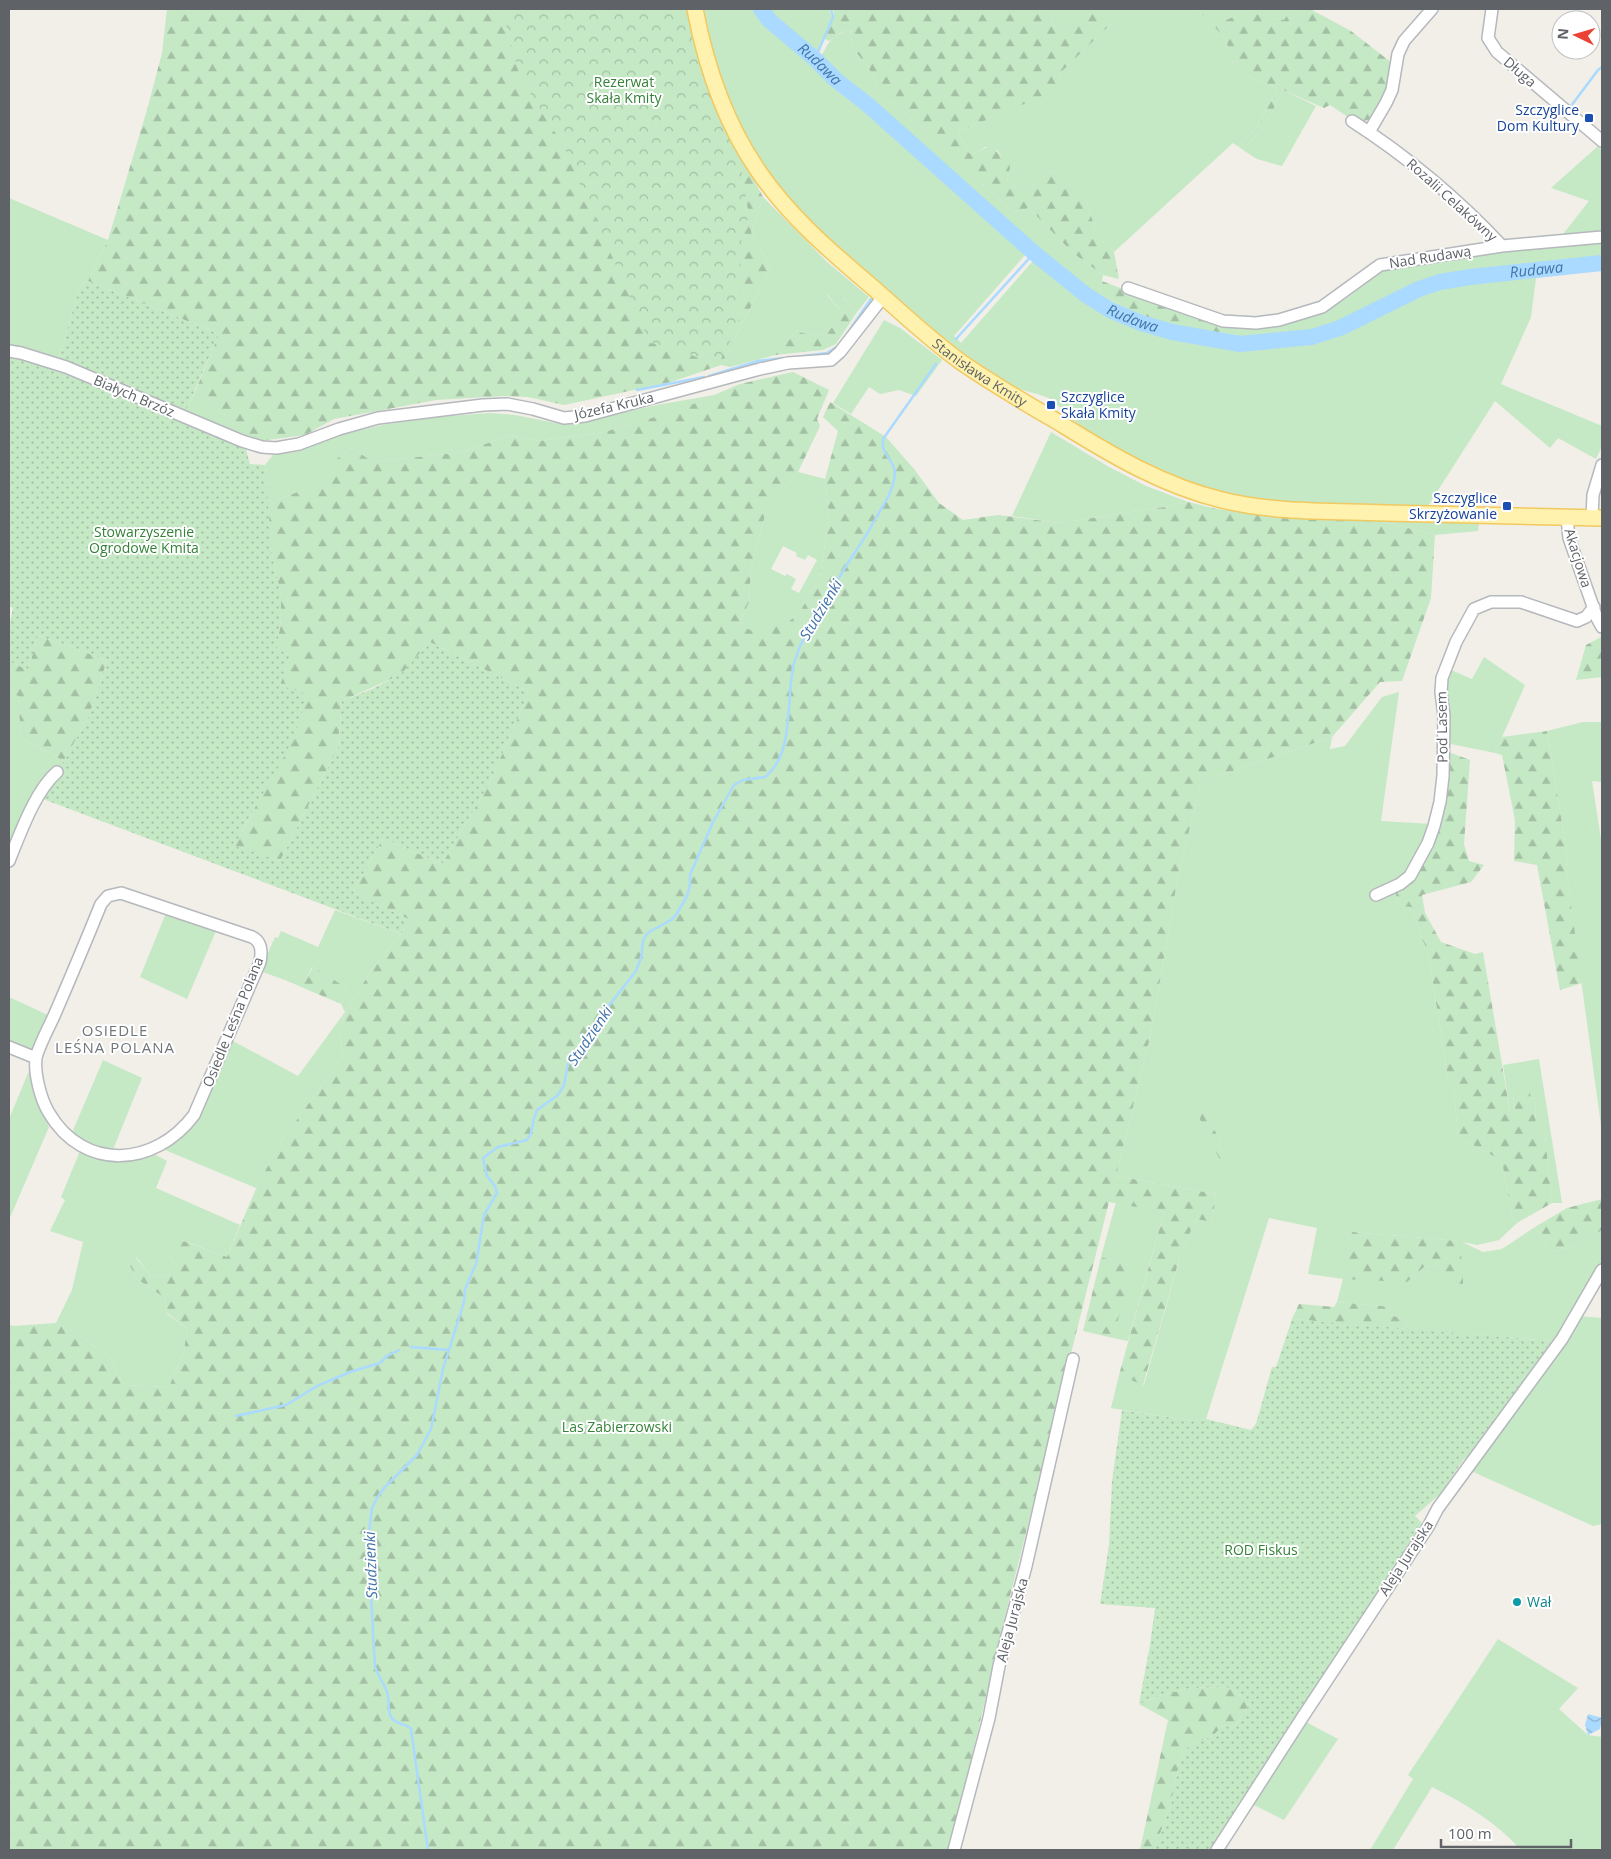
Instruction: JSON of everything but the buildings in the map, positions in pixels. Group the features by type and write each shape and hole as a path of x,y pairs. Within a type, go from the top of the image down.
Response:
{"main road":[{"name":"Stanisława Kmity","path":"695,9 705,55 731,124 757,170 799,221 943,348 982,376 1113,455 1153,476 1190,490 1230,502 1283,509 1597,518"}],"street":[{"path":"1368,132 1392,90 1398,54 1404,41 1432,9"},
{"name":"Długa","path":"1492,9 1488,38 1497,52 1602,139"},
{"name":"Rozalii Celakówny","path":"1352,121 1429,176 1502,246"},
{"name":"Nad Rudawą","path":"1128,288 1223,321 1256,323 1279,320 1322,307 1380,265 1502,246 1602,237"},
{"name":"Józefa Kruka","path":"258,446 276,448 299,444 339,429 378,418 483,405 507,404 564,418 585,416 760,369 788,363 830,360 840,352 883,297"},
{"name":"Białych Brzóz","path":"9,351 66,367 258,446"},
{"path":"1597,518 1592,495 1602,465"},
{"name":"Akacjowa","path":"1566,517 1569,538 1597,618 1602,626"},
{"name":"Pod Lasem","path":"1376,895 1400,884 1410,876 1431,834 1440,802 1442,776 1444,716 1441,692 1442,678 1456,642 1474,610 1491,602 1521,602 1577,621 1586,617 1594,607"},
{"path":"9,861 24,824 48,780 57,772"},
{"name":"Osiedle Leśna Polana","path":"117,893 125,894 252,937 259,943 262,954 260,962 199,1106 180,1132 162,1146 132,1155 114,1156 92,1151 69,1138 57,1126 44,1106 40,1093 36,1058 101,904 108,896 117,893"},
{"path":"9,1047 36,1058"},
{"name":"Aleja Jurajska","path":"1217,1850 1428,1527 1438,1508 1562,1339 1602,1270"},
{"name":"Aleja Jurajska","path":"954,1850 989,1718 999,1666 1026,1566 1073,1359"}],"green space":[{"path":"167,9 690,9 714,107 763,197 751,232 771,268 721,365 671,382 564,405 528,397 504,396 436,400 334,419 305,435 260,441 243,434 197,387 219,334 88,281 108,240 147,110 162,53"},
{"name":"Rezerwat Skała Kmity","path":"507,9 688,9 701,66 721,122 739,153 749,217 742,229 738,326 717,367 679,349 650,343 563,145 520,77 506,25"},
{"path":"704,9 829,9 832,17 818,50 815,50 820,58 834,37 850,30 853,49 868,66 878,90 917,124 932,134 932,139 1014,212 1029,208 1073,253 1103,275 1100,294 1149,319 1207,331 1239,335 1240,327 1321,311 1347,298 1383,271 1461,254 1602,239 1602,270 1536,278 1531,317 1501,384 1602,426 1602,446 1596,459 1558,438 1550,448 1495,401 1428,506 1320,504 1266,500 1215,490 1180,478 1146,463 1082,427 1050,399 1014,386 959,349 848,256 816,225 777,183 747,138 725,88 709,36","holes":["1025,255 1033,261 961,343 954,336"]},
{"path":"833,9 1047,9 1058,31 1087,9 1104,9 1113,22 1060,73 1057,90 958,132 969,153 974,154 982,149 991,147 1009,161 1010,168 1007,181 1015,186 1028,187 1055,171 1059,180 1069,184 1087,202 1095,229 1102,241 1114,252 1119,279 1103,275 1073,253 1029,208 1014,212 932,139 932,134 917,124 878,90 868,66 853,49 850,30 840,33 829,41 823,38 834,13"},
{"path":"1047,9 1087,9 1058,31"},
{"path":"1104,9 1197,9 1225,38 1233,62 1252,78 1277,88 1261,121 1239,147 1233,143 1114,252 1102,241 1095,229 1087,202 1069,184 1059,181 1055,171 1028,187 1015,186 1007,181 1010,168 997,150 985,147 974,154 969,153 958,132 1056,90 1060,73 1112,23"},
{"path":"1197,9 1218,9 1226,20 1252,9 1266,9 1272,18 1284,20 1291,9 1310,9 1351,31 1392,63 1384,100 1371,119 1357,123 1330,105 1324,108 1283,90 1266,124 1243,150 1239,147 1261,121 1277,88 1252,78 1233,62 1225,38"},
{"path":"1218,9 1252,9 1226,20"},
{"path":"1266,9 1291,9 1284,20 1272,18"},
{"path":"1283,90 1316,106 1282,166 1257,159 1243,150 1266,124"},
{"path":"1598,146 1602,150 1602,233 1560,238 1589,201 1551,188"},
{"path":"763,197 827,262 869,297 857,312 835,289 827,295 842,312 828,333 816,336 795,331 775,355 730,367 721,365 771,268 751,232"},
{"path":"9,198 108,240 88,281 80,286 59,358 9,347"},
{"path":"88,281 219,334 186,411 59,358 80,286"},
{"path":"1102,281 1133,293 1240,327 1239,335 1207,331 1149,319 1100,294"},
{"path":"835,289 857,312 836,344 823,350 775,355 795,331 816,336 828,333 842,312 827,294"},
{"path":"884,320 900,328 942,360 916,396 899,390 880,394 869,387 851,414 833,403"},
{"name":"Stowarzyszenie Ogrodowe Kmita","path":"9,356 55,370 245,446 250,464 265,465 272,555 281,595 281,618 277,649 290,655 280,685 306,694 302,715 295,734 235,846 280,861 338,748 342,701 372,689 401,674 430,642 529,692 489,784 442,864 383,838 353,892 410,920 401,934 43,799 52,780 60,775 61,766 89,716 107,661 73,647 38,636 28,670 9,661 9,626 13,608 9,606"},
{"name":"Las Zabierzowski","path":"793,372 829,390 817,419 820,426 798,472 766,512 751,567 749,602 739,625 757,633 766,623 782,627 799,613 820,578 829,515 825,479 838,431 823,417 830,402 886,437 914,469 939,503 963,520 998,515 1059,523 1188,502 1217,509 1283,518 1373,519 1435,535 1431,598 1402,681 1380,682 1332,737 1201,782 1178,876 1151,1033 1116,1176 1216,1194 1212,1222 1196,1219 1181,1253 1143,1385 1119,1375 1164,1212 1109,1202 1001,1632 950,1850 9,1850 9,1325 56,1323 77,1333 110,1358 123,1385 169,1387 184,1351 187,1328 167,1313 165,1298 137,1279 130,1266 135,1257 151,1276 169,1277 181,1240 227,1257 258,1184 283,1139 343,1056 340,1035 345,1012 371,971 410,920 353,892 383,838 442,864 489,784 529,692 430,642 402,674 342,701 338,748 280,861 234,846 290,743 305,694 280,685 290,655 277,649 281,618 281,595 272,555 268,507 282,498 327,481 335,460 352,448 373,462 463,452 511,435 540,441 604,432 679,410 740,384"},
{"path":"197,387 243,434 186,411"},
{"path":"715,395 680,410 604,432 540,441 511,435 463,452 373,462 352,448 335,460 328,481 282,498 268,507 265,465 273,455 296,452 335,436 382,425 438,417 489,413 515,415 566,425 662,404"},
{"path":"1051,432 1109,467 1146,486 1188,502 1059,523 1012,516"},
{"path":"798,472 825,479 829,515 820,578 799,613 782,627 757,634 739,625 749,602 751,567 766,512","holes":["783,546 797,553 796,556 805,560 808,555 817,560 799,593 791,589 796,579 771,569"]},
{"path":"1373,519 1479,523 1478,531 1435,535"},
{"path":"38,636 73,647 107,661 89,716 64,761 21,738 18,696 9,691 9,661 28,670"},
{"path":"1601,637 1602,677 1576,680 1586,645"},
{"path":"1484,657 1525,685 1495,753 1446,743 1448,708 1446,681 1451,670 1472,679"},
{"path":"9,691 18,696 21,738 64,761 61,766 52,772 9,853"},
{"path":"1399,692 1381,821 1432,824 1413,868 1393,883 1398,905 1412,907 1421,937 1428,951 1448,1079 1454,1089 1458,1137 1499,1159 1503,1167 1512,1217 1517,1223 1499,1240 1477,1245 1462,1242 1483,1252 1502,1249 1535,1227 1539,1234 1546,1236 1548,1239 1544,1245 1551,1252 1573,1247 1602,1230 1602,1264 1578,1306 1552,1341 1407,1329 1405,1319 1393,1316 1390,1307 1337,1302 1343,1279 1308,1274 1317,1228 1269,1218 1206,1419 1193,1421 1111,1408 1119,1375 1144,1385 1181,1253 1196,1219 1212,1222 1216,1194 1116,1176 1151,1033 1178,876 1201,782 1332,737 1330,749 1345,746 1382,697","holes":["1200,1105 1221,1142 1221,1162","1352,1232 1459,1241 1442,1265 1424,1267 1407,1282"]},
{"path":"1583,722 1602,722 1602,782 1592,781 1602,846 1602,1133 1566,869 1567,854 1547,731"},
{"path":"1547,731 1567,854 1566,869 1582,983 1560,990 1537,865 1514,861 1515,820 1502,755 1495,753 1502,737"},
{"path":"1446,751 1470,760 1464,844 1469,861 1484,865 1471,882 1422,895 1425,913 1441,942 1475,954 1483,952 1510,1112 1515,1110 1513,1095 1523,1088 1527,1078 1532,1080 1530,1095 1535,1100 1536,1129 1545,1136 1552,1203 1517,1223 1512,1217 1503,1167 1499,1159 1458,1137 1454,1089 1448,1079 1428,951 1421,937 1412,907 1398,906 1395,890 1430,845"},
{"path":"335,910 401,934 371,971 345,1012 341,1004 347,988 312,967 305,981 287,974 285,980 260,971 275,937 278,938 281,931 318,947"},
{"path":"166,913 216,931 187,999 140,977"},
{"path":"313,967 347,988 341,1004 285,980 287,974 305,981"},
{"path":"9,997 50,1016 33,1048 29,1050 9,1043"},
{"path":"345,1012 340,1035 343,1056 283,1139 256,1188 165,1150 183,1135 231,1040 298,1076"},
{"path":"1539,1059 1562,1203 1552,1203 1545,1136 1536,1130 1535,1100 1523,1088 1513,1095 1515,1111 1510,1112 1503,1065"},
{"path":"103,1060 142,1078 112,1152 71,1135"},
{"path":"29,1071 49,1127 9,1220 9,1119"},
{"path":"1200,1104 1221,1142 1227,1162 1221,1162 1194,1107"},
{"path":"80,1151 138,1159 156,1155 167,1161 156,1188 240,1225 227,1257 182,1240 169,1277 151,1276 136,1257 130,1266 137,1279 165,1298 167,1314 187,1328 184,1351 169,1387 123,1385 110,1358 77,1333 56,1323 72,1290 83,1242 50,1231 65,1200 61,1197"},
{"path":"1602,1199 1602,1230 1573,1247 1551,1252 1544,1245 1548,1239 1546,1236 1539,1234 1535,1227 1567,1208"},
{"path":"1116,1202 1164,1212 1128,1341 1113,1338 1132,1266 1101,1257"},
{"path":"1352,1232 1459,1241 1463,1268 1463,1286 1449,1285 1442,1265 1424,1267 1407,1282 1343,1279"},
{"path":"1101,1257 1133,1266 1113,1338 1083,1331"},
{"path":"1337,1302 1391,1307 1393,1316 1405,1319 1407,1329 1292,1319 1299,1304 1334,1307"},
{"path":"1578,1316 1602,1318 1602,1524 1593,1526 1469,1470"},
{"name":"ROD Fiskus","path":"1292,1319 1552,1341 1471,1455 1464,1459 1440,1494 1415,1516 1422,1523 1291,1725 1245,1800 1240,1801 1234,1811 1235,1817 1212,1850 1154,1850 1171,1804 1179,1764 1188,1747 1214,1735 1223,1725 1234,1728 1251,1701 1227,1687 1191,1688 1165,1694 1139,1704 1155,1608 1100,1604 1109,1545 1112,1481 1122,1410 1193,1421 1206,1419 1251,1430 1256,1424 1272,1367 1276,1367"},
{"path":"1498,1639 1578,1688 1559,1709 1588,1735 1602,1737 1602,1850 1521,1850 1480,1814 1432,1787 1393,1850 1370,1850 1413,1779 1408,1775"},
{"path":"1227,1687 1251,1701 1234,1728 1223,1725 1214,1735 1188,1747 1179,1764 1171,1804 1154,1850 1140,1850 1168,1720 1139,1704 1165,1694 1191,1688"},
{"path":"1304,1721 1338,1739 1284,1820 1250,1803"}],"water":[{"path":"1588,1714 1602,1718 1600,1729 1588,1735 1585,1725"}],"waterway":[{"name":"Rudawa","path":"761,9 769,20 815,59 836,80 867,104 1034,253 1086,295 1110,310 1141,323 1172,332 1240,344 1312,337 1340,328 1419,289 1440,282 1602,263"},
{"path":"815,59 833,17 831,9"},
{"path":"1571,106 1602,67"},
{"name":"Studzienki","path":"956,339 1034,253"},
{"path":"844,338 871,299"},
{"path":"796,357 827,353 838,346"},
{"path":"709,376 758,361 783,358"},
{"name":"Studzienki","path":"428,1850 411,1729 393,1720 391,1717 387,1692 375,1667 368,1541 372,1508 377,1498 384,1488 417,1455 431,1429 443,1369 464,1302 465,1289 476,1264 484,1215 497,1193 495,1186 487,1176 483,1158 498,1147 527,1140 531,1133 537,1110 558,1095 564,1085 571,1057 578,1052 590,1030 636,971 642,955 644,938 649,932 671,920 676,915 687,896 690,875 713,822 734,785 743,780 765,777 775,766 785,739 788,724 791,677 799,648 809,628 869,531 890,493 895,476 893,464 884,451 883,439 936,364"},
{"path":"637,390 704,377"},
{"path":"411,1347 449,1350"},
{"path":"236,1416 286,1405 317,1386 350,1372 380,1363 387,1356 399,1350"}],"place":[{"name":"Szczyglice Dom Kultury","path":"1589,118"},
{"name":"Szczyglice Skała Kmity","path":"1051,405"},
{"name":"Szczyglice Skrzyżowanie","path":"1507,506"},
{"name":"Wał","path":"1517,1602"}],"district":[{"name":"OSIEDLE LEŚNA POLANA","path":"115,1040"}]}
